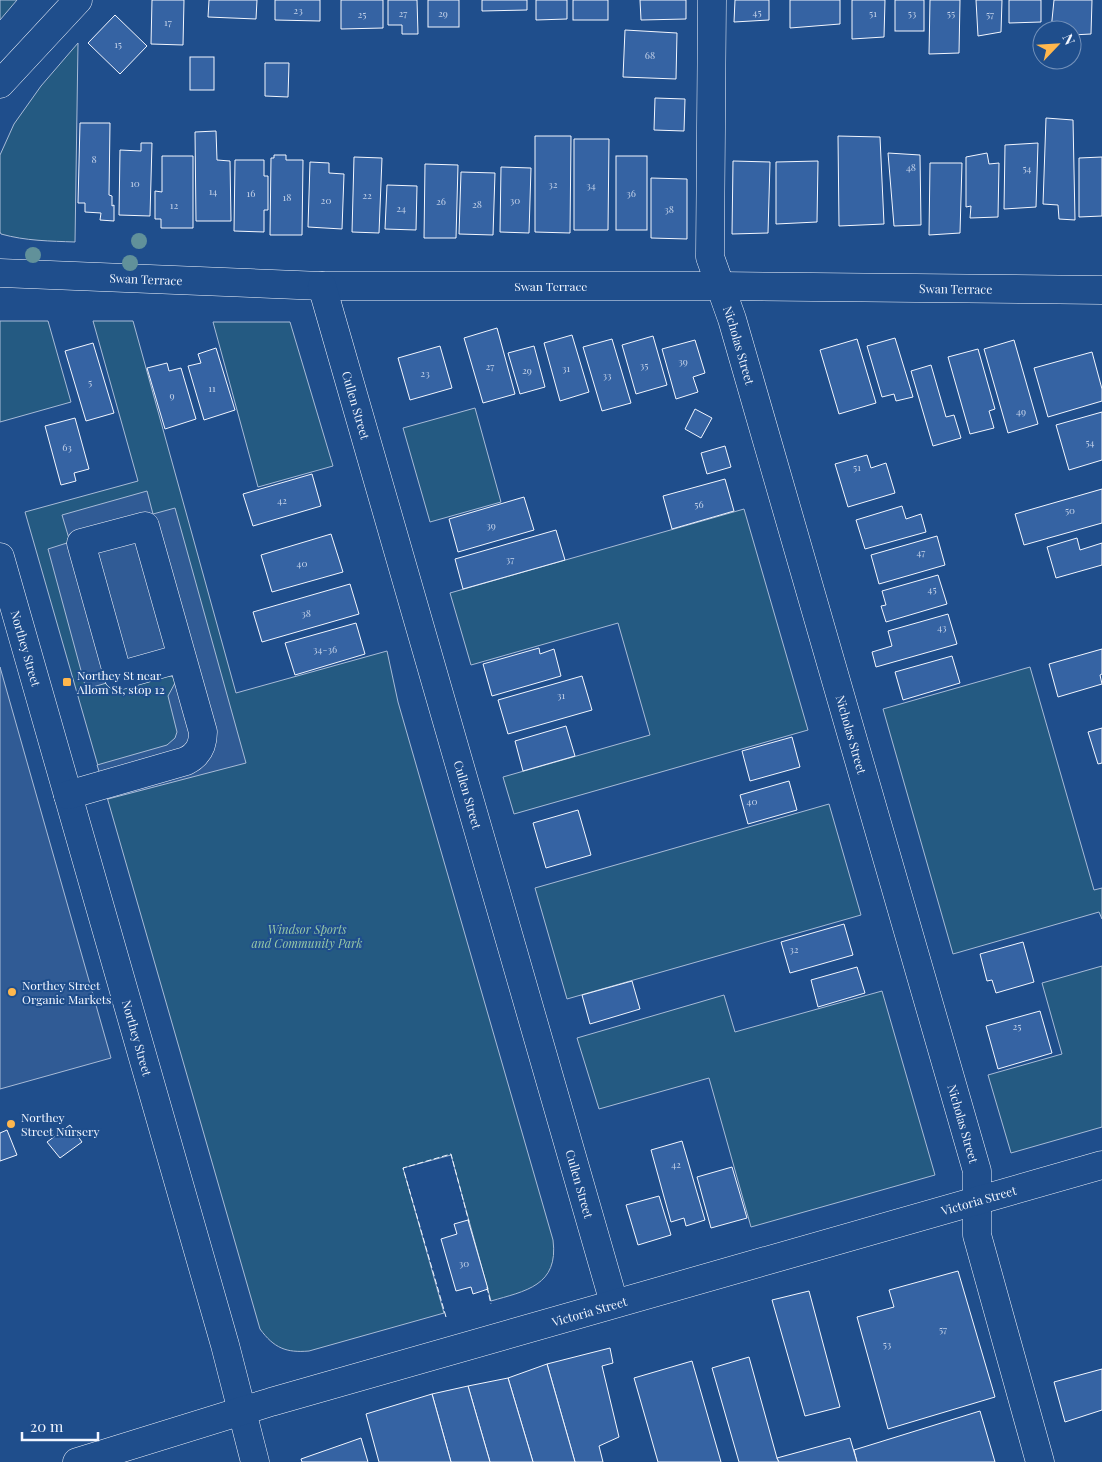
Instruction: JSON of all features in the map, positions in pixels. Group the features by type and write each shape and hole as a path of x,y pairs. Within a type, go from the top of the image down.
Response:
{"street":[{"path":"0,84 78,0"},
{"name":"Nicholas Street","path":"712,0 710,257 746,366 977,1171 977,1235 1040,1462"},
{"name":"Swan Terrace","path":"0,273 322,286 721,286 1102,290"},
{"name":"Cullen Street","path":"322,286 614,1303"},
{"path":"68,795 186,761 197,753 203,740 203,732 146,526 81,543 118,676 182,658"},
{"name":"Northey Street","path":"0,557 6,598 68,795 256,1462"},
{"name":"Victoria Street","path":"77,1462 241,1411 1102,1165"}],"green space":[{"path":"0,0 17,0 0,20"},
{"path":"78,43 75,242 47,241 1,234 0,155 14,124 41,86"},
{"path":"0,321 48,321 71,402 0,422"},
{"name":"Windsor Sports and Community Park","path":"93,321 133,321 236,693 387,651 398,702 553,1240 551,1268 545,1277 537,1284 516,1294 491,1301 451,1155 403,1168 444,1313 309,1351 294,1351 281,1348 270,1341 260,1329 25,512 138,481"},
{"path":"213,322 290,322 333,466 258,487"},
{"path":"475,408 501,502 430,522 403,428"},
{"path":"744,509 808,730 514,814 503,777 650,735 618,623 471,665 450,593"},
{"path":"1030,667 1094,890 1102,888 1102,919 1099,912 953,954 883,709"},
{"path":"829,804 861,915 567,999 535,888"},
{"path":"1102,966 1102,1127 1011,1153 988,1075 1062,1054 1042,983"},
{"path":"882,991 935,1175 751,1227 709,1078 599,1109 577,1038 724,995 735,1032"}],"shaded area":[{"path":"147,491 153,514 175,508 246,763 108,799 97,765 167,745 175,738 177,732 168,696 175,683 175,678 167,676 112,691 110,682 86,689 48,549 70,542 62,515"},
{"path":"0,667 111,1058 0,1089"}],"building":[{"path":"152,0 184,0 183,45 151,44"},
{"path":"209,0 257,0 256,19 208,17"},
{"path":"275,0 320,0 320,21 275,20"},
{"path":"341,0 383,0 383,28 341,29"},
{"path":"388,0 417,0 418,34 402,34 402,25 388,25"},
{"path":"428,0 459,0 459,27 428,27"},
{"path":"482,0 527,0 527,10 482,11"},
{"path":"536,0 567,0 567,19 536,20"},
{"path":"573,0 608,0 608,20 573,20"},
{"path":"640,0 686,0 686,19 641,20"},
{"path":"735,0 769,0 769,20 734,22"},
{"path":"790,0 840,0 840,24 790,28"},
{"path":"852,0 885,0 884,37 852,39"},
{"path":"895,0 924,0 924,31 895,31"},
{"path":"930,0 960,0 959,53 929,54"},
{"path":"976,0 1002,0 1001,32 978,36"},
{"path":"1009,0 1041,0 1041,20 1009,23"},
{"path":"1054,0 1092,0 1091,34 1082,34 1082,20 1052,20"},
{"path":"115,15 147,46 120,74 88,43"},
{"path":"625,30 677,33 676,79 623,77"},
{"path":"190,57 214,57 214,90 190,90"},
{"path":"265,63 289,63 288,97 265,96"},
{"path":"655,98 685,99 684,131 654,130"},
{"path":"1046,118 1073,120 1075,220 1059,219 1058,205 1043,204"},
{"path":"80,123 110,123 109,195 112,196 112,206 114,205 114,221 100,220 101,213 85,212 85,203 78,203"},
{"path":"216,131 217,160 230,161 231,221 196,221 195,132"},
{"path":"535,136 571,136 570,233 535,232"},
{"path":"838,136 880,137 884,224 839,226"},
{"path":"574,139 609,139 608,230 574,230"},
{"path":"141,143 152,143 150,216 119,215 120,150 141,151"},
{"path":"1038,143 1036,207 1004,209 1005,145"},
{"path":"888,153 920,155 921,225 894,226"},
{"path":"987,153 989,164 999,163 998,217 970,218 971,206 966,207 966,157"},
{"path":"274,155 286,155 286,160 303,160 302,235 270,235 271,158 274,158"},
{"path":"162,156 193,156 193,228 161,228 161,219 155,219 155,191 162,192"},
{"path":"616,156 647,156 647,230 616,230"},
{"path":"354,157 382,158 379,233 352,232"},
{"path":"1102,157 1102,216 1079,217 1079,158"},
{"path":"235,160 264,160 264,176 268,176 268,210 264,210 264,232 234,231"},
{"path":"733,161 770,162 768,233 732,234"},
{"path":"818,161 817,222 776,224 776,162"},
{"path":"310,162 329,163 329,173 344,174 342,229 308,227"},
{"path":"930,163 962,163 960,233 929,235"},
{"path":"425,164 458,165 456,238 424,238"},
{"path":"501,167 531,168 529,233 500,232"},
{"path":"461,172 495,173 493,235 459,234"},
{"path":"651,178 687,179 687,239 651,238"},
{"path":"387,185 417,186 416,230 385,229"},
{"path":"497,328 515,394 483,403 464,338"},
{"path":"572,335 589,392 560,401 544,343"},
{"path":"653,336 667,385 636,394 622,345"},
{"path":"895,338 913,397 896,401 894,394 882,397 867,346"},
{"path":"612,339 631,403 602,411 583,347"},
{"path":"857,339 876,403 839,414 820,350"},
{"path":"695,340 705,373 693,377 698,392 676,399 662,349"},
{"path":"1014,340 1038,424 1008,433 984,349"},
{"path":"93,343 114,413 86,421 65,351"},
{"path":"440,346 452,388 410,400 398,358"},
{"path":"534,346 545,387 520,394 508,353"},
{"path":"216,348 235,410 204,420 188,366 201,363 198,354"},
{"path":"978,349 995,409 989,411 994,428 970,434 948,357"},
{"path":"1092,352 1102,389 1102,401 1048,417 1034,368"},
{"path":"167,363 169,371 181,368 196,419 165,429 147,368"},
{"path":"931,365 946,417 954,415 961,438 933,446 911,371"},
{"path":"695,409 712,418 701,438 685,429"},
{"path":"1102,412 1102,460 1069,470 1056,425"},
{"path":"75,418 89,469 74,473 76,481 61,485 45,426"},
{"path":"725,446 731,467 707,474 701,453"},
{"path":"867,455 871,468 886,463 895,493 848,507 835,464"},
{"path":"312,474 321,506 253,526 243,494"},
{"path":"725,479 734,511 672,529 663,496"},
{"path":"1102,489 1102,523 1024,545 1015,514"},
{"path":"524,497 534,530 458,552 449,519"},
{"path":"902,506 906,519 921,514 926,532 865,549 856,520"},
{"path":"556,530 565,560 463,589 455,559"},
{"path":"331,534 343,572 272,592 261,555"},
{"path":"937,536 945,565 879,584 871,555"},
{"path":"1077,538 1080,550 1102,543 1102,565 1056,578 1047,547"},
{"path":"938,575 947,604 886,622 881,606 886,605 882,591"},
{"path":"350,584 359,614 262,642 253,612"},
{"path":"948,614 957,644 876,667 872,652 892,646 888,631"},
{"path":"356,623 365,654 295,675 285,643"},
{"path":"539,648 540,654 554,649 561,676 492,696 483,664"},
{"path":"1102,649 1102,674 1100,675 1102,684 1058,697 1049,664"},
{"path":"952,656 960,683 903,700 895,672"},
{"path":"582,676 592,710 508,734 498,700"},
{"path":"566,726 575,756 523,771 515,741"},
{"path":"1102,728 1102,763 1098,764 1088,732"},
{"path":"792,737 800,767 750,781 742,751"},
{"path":"789,781 797,810 748,824 740,795"},
{"path":"578,810 591,855 546,868 533,823"},
{"path":"844,924 853,955 790,973 781,942"},
{"path":"1023,942 1034,982 996,993 992,980 987,981 980,954"},
{"path":"857,967 865,993 818,1007 811,980"},
{"path":"632,981 640,1009 590,1024 582,995"},
{"path":"1040,1011 1052,1053 998,1069 986,1026"},
{"path":"70,1125 82,1142 60,1158 47,1142"},
{"path":"7,1130 17,1155 0,1161 0,1133"},
{"path":"682,1141 705,1220 686,1226 684,1218 671,1222 651,1150"},
{"path":"732,1167 747,1218 711,1228 697,1177"},
{"path":"659,1196 671,1235 638,1245 626,1205"},
{"path":"468,1220 488,1289 473,1294 471,1287 456,1291 441,1239 457,1234 454,1224"},
{"path":"958,1271 995,1397 888,1429 857,1317 894,1307 889,1290"},
{"path":"809,1291 840,1407 805,1416 772,1300"},
{"path":"610,1348 613,1363 602,1366 619,1437 599,1446 603,1462 575,1462 547,1364"},
{"path":"749,1357 779,1462 739,1462 712,1368"},
{"path":"692,1361 721,1462 658,1462 634,1378"},
{"path":"547,1364 575,1462 533,1462 508,1378"},
{"path":"1102,1369 1102,1410 1065,1422 1054,1382"},
{"path":"508,1378 533,1462 490,1462 468,1386"},
{"path":"468,1386 490,1462 451,1462 432,1394"},
{"path":"432,1394 451,1462 379,1462 366,1414"},
{"path":"980,1411 995,1462 857,1462 854,1450"},
{"path":"361,1438 368,1462 302,1462 301,1459"},
{"path":"850,1438 857,1462 779,1462 777,1458"}],"fence":[{"path":"446,1317 403,1168 451,1154 469,1222"},
{"path":"487,1287 491,1304"}],"place":[{"name":"Northey St near Allom St, stop 12","path":"67,682"},
{"name":"Northey Street Organic Markets","path":"12,992"},
{"name":"Northey Street Nursery","path":"11,1124"}]}
